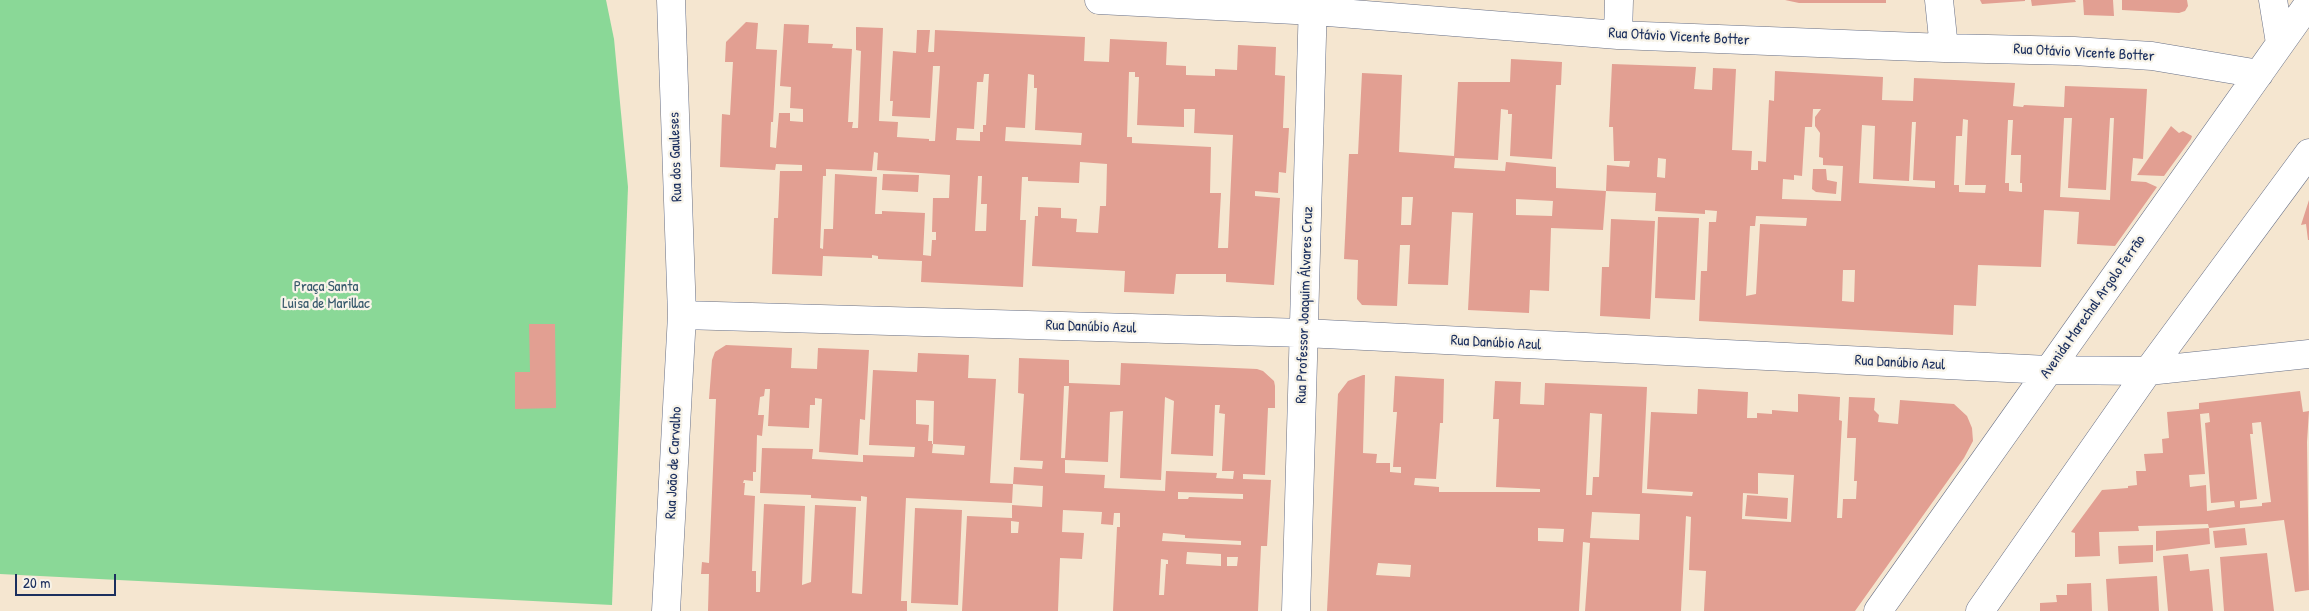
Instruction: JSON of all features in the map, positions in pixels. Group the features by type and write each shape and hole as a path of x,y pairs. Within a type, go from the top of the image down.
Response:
{"street":[{"name":"Rua dos Gauleses","path":"671,0 682,314"},
{"name":"Rua Otávio Vicente Botter","path":"1099,0 1314,5 1618,35 1944,48 2074,51 2152,56 2259,74"},
{"path":"1618,35 1619,0"},
{"path":"1939,0 1944,48"},
{"path":"2273,0 2280,43"},
{"name":"Avenida Marechal Argolo Ferrão","path":"1878,611 2309,2"},
{"name":"Rua Professor Joaquim Álvares Cruz","path":"1296,611 1314,5"},
{"path":"1980,611 2148,371 2309,153"},
{"name":"Rua Danúbio Azul","path":"682,314 1304,333 2048,370 2148,371 2309,354"},
{"name":"Rua João de Carvalho","path":"666,611 682,314"}],"green space":[{"name":"Praça Santa Luisa de Marillac","path":"0,0 606,0 614,39 628,187 612,605 0,574"}],"building":[{"path":"1785,0 1886,0 1886,3 1799,3"},
{"path":"1980,0 2025,0 2025,1 1982,4"},
{"path":"2031,0 2075,0 2076,2 2032,6"},
{"path":"2083,0 2113,0 2114,16 2084,15"},
{"path":"2122,0 2187,0 2188,6 2185,11 2179,13 2122,10"},
{"path":"746,22 758,23 756,49 777,50 770,147 776,148 779,113 790,113 790,121 803,122 803,109 790,108 791,87 780,86 784,24 809,25 808,43 833,44 832,48 852,49 848,122 853,122 852,128 858,128 861,51 856,50 856,27 883,28 879,121 898,122 897,137 929,139 929,141 935,141 940,66 933,66 930,118 892,116 893,101 890,101 893,51 916,53 917,30 930,30 928,52 934,52 935,30 1085,37 1084,61 1109,62 1110,39 1167,42 1166,65 1186,66 1186,75 1215,76 1215,69 1237,70 1238,45 1276,47 1275,75 1285,76 1283,128 1289,128 1286,173 1279,172 1278,193 1255,191 1255,196 1280,198 1274,285 1226,282 1226,274 1176,274 1174,294 1124,292 1125,271 1032,266 1035,216 1038,216 1038,207 1061,208 1061,218 1077,219 1076,232 1098,233 1100,206 1106,206 1107,164 1080,162 1079,183 1028,181 1028,177 1022,177 1020,220 1026,220 1023,287 921,282 922,261 878,259 878,256 872,255 872,258 823,256 822,276 772,274 774,218 778,218 780,171 802,171 802,165 776,164 775,170 720,167 722,114 730,115 733,62 725,62 726,42","holes":["1129,72 1135,72 1135,77 1139,77 1137,125 1184,127 1184,109 1195,109 1194,133 1233,135 1228,248 1218,248 1221,193 1210,193 1211,147 1132,143 1132,137 1127,137","984,74 989,74 986,125 983,125 983,132 980,132 980,141 956,140 957,128 974,129 977,82 983,82","1028,74 1034,75 1034,88 1037,88 1035,130 1082,133 1081,145 1005,141 1006,127 1025,128","874,152 878,153 877,170 950,175 949,198 933,198 932,232 936,232 936,240 932,240 931,256 923,255 925,213 882,211 882,214 875,214 877,177 835,174 833,229 824,229 823,249 820,248 823,176 826,176 826,169 872,171","978,176 982,176 981,204 987,204 986,231 975,231"]},
{"path":"1511,59 1562,62 1561,85 1556,85 1552,159 1510,156 1512,114 1508,114 1508,110 1501,109 1498,160 1455,158 1454,168 1505,171 1506,162 1556,167 1556,188 1606,191 1603,230 1551,228 1549,291 1530,290 1529,313 1468,310 1473,213 1452,212 1448,285 1408,284 1410,245 1400,245 1397,306 1362,305 1357,299 1358,260 1344,259 1349,154 1358,154 1362,73 1402,75 1399,152 1454,156 1458,82 1510,82","holes":["1402,197 1413,197 1411,225 1401,225","1516,199 1553,201 1552,216 1516,215"]},
{"path":"1612,64 1696,67 1694,89 1712,90 1713,68 1736,69 1732,150 1752,151 1751,170 1758,170 1758,161 1766,162 1769,100 1774,101 1775,71 1883,77 1882,100 1913,101 1914,78 2015,83 2013,106 2023,107 2024,105 2064,107 2065,86 2147,89 2143,159 2133,158 2131,181 2146,182 2157,187 2115,246 2077,244 2079,212 2044,210 2041,267 1978,265 1976,306 1954,305 1953,335 1699,321 1701,271 1707,271 1709,222 1716,222 1717,211 1705,210 1705,214 1655,211 1656,193 1606,191 1607,165 1629,167 1630,161 1614,161 1613,127 1609,127","holes":["1813,109 1821,109 1815,117 1815,126 1820,133 1819,157 1823,158 1823,165 1843,166 1841,201 1782,199 1783,179 1794,180 1794,175 1802,176 1805,127 1812,127","2064,118 2072,118 2068,188 2106,190 2110,118 2114,118 2110,200 2060,197","1963,119 1968,120 1965,185 1986,185 1985,193 1959,192 1959,185 1954,185 1956,136 1962,136","2008,120 2013,120 2011,155 2021,155 2020,183 2022,183 2022,192 2009,191 2009,183 2005,183","1912,122 1916,122 1913,180 1935,181 1935,188 1859,183 1862,125 1875,126 1873,179 1909,181","1658,158 1666,159 1665,178 1657,177","1756,216 1807,218 1806,226 1760,224 1756,294 1746,296 1750,226 1755,226","1843,270 1855,270 1854,302 1842,301"]},
{"path":"2171,126 2179,133 2183,131 2192,136 2191,139 2164,176 2137,175"},
{"path":"1813,169 1826,169 1827,180 1837,182 1836,194 1816,192 1812,189"},
{"path":"883,174 919,175 918,192 882,190"},
{"path":"2309,200 2308,240 2306,224 2301,225"},
{"path":"1658,217 1699,218 1695,300 1655,298"},
{"path":"1611,219 1655,221 1650,319 1600,316 1602,267 1609,267"},
{"path":"529,324 555,324 556,408 515,409 515,372 530,372"},
{"path":"726,345 792,348 791,368 817,369 818,348 869,350 865,420 860,419 858,455 819,452 822,399 815,398 815,405 810,405 809,428 768,426 770,389 765,389 764,396 760,397 758,415 764,415 762,436 757,435 756,472 753,472 753,481 744,480 743,483 745,483 744,495 755,496 752,571 756,571 756,592 760,592 764,504 805,506 802,585 811,582 815,505 856,507 852,593 862,594 867,497 861,496 861,501 811,498 811,495 760,493 762,448 813,449 812,459 863,462 863,455 914,457 915,447 869,445 873,370 917,372 918,353 969,355 968,378 996,379 990,483 1013,484 1012,503 906,498 901,601 907,601 907,611 708,611 709,574 701,574 702,562 709,563 716,399 709,399 712,360 715,352","holes":["916,400 934,401 932,444 932,441 928,441 929,425 916,424","933,444 965,446 964,455 932,453"]},
{"path":"1019,358 1069,360 1069,383 1120,385 1121,363 1257,369 1263,371 1274,381 1275,408 1268,408 1265,475 1243,474 1243,479 1271,480 1267,546 1261,546 1258,611 1113,611 1117,527 1120,527 1120,513 1114,513 1113,525 1101,524 1102,512 1063,510 1062,532 1084,533 1082,559 1060,558 1058,611 962,611 967,516 1012,518 1012,505 1042,507 1043,486 1013,484 1014,467 1042,469 1043,461 1020,460 1024,394 1018,393","holes":["1064,386 1069,386 1065,458 1061,458","1165,397 1174,401 1171,454 1213,456 1215,405 1220,405 1219,413 1225,414 1222,471 1234,471 1233,479 1216,478 1217,473 1166,471 1165,491 1104,488 1105,475 1065,473 1065,460 1108,462 1110,412 1123,411 1120,478 1161,480","1178,492 1243,494 1243,499 1189,497 1188,499 1178,499","1011,521 1019,522 1018,533 1011,533","1163,533 1185,535 1185,538 1241,541 1241,545 1162,541","1187,552 1221,554 1221,566 1186,564","1227,557 1238,557 1237,566 1227,566","1161,559 1168,560 1168,564 1166,564 1164,595 1159,595"]},
{"path":"1365,375 1363,453 1377,454 1376,463 1390,463 1390,472 1401,473 1401,467 1393,467 1397,412 1393,412 1395,376 1444,379 1443,423 1440,423 1436,479 1415,478 1414,485 1439,487 1439,492 1540,492 1540,489 1496,487 1499,419 1493,419 1495,381 1521,382 1520,404 1544,405 1545,383 1647,387 1642,493 1692,496 1693,492 1647,489 1651,412 1697,414 1698,389 1748,392 1747,418 1757,418 1757,413 1772,414 1772,410 1798,412 1798,394 1840,397 1839,420 1842,421 1837,518 1842,518 1843,499 1856,499 1857,481 1854,481 1856,438 1847,438 1849,397 1875,398 1874,410 1879,415 1878,422 1898,424 1900,400 1954,404 1967,416 1972,428 1973,441 1964,458 1855,611 1704,611 1706,571 1689,570 1691,517 1686,516 1681,611 1585,611 1590,543 1583,542 1579,611 1327,611 1338,394 1348,381","holes":["1590,413 1602,414 1599,477 1593,477 1592,495 1586,495","1758,473 1794,475 1791,522 1742,519 1743,493 1758,494","1592,512 1640,514 1639,540 1590,538","1538,528 1564,529 1563,542 1538,541","1378,563 1411,565 1410,577 1376,575"]},
{"path":"2300,391 2303,412 2309,411 2307,442 2309,590 2295,592 2284,520 2209,528 2208,524 2138,526 2139,531 2099,532 2100,556 2075,557 2075,533 2071,532 2102,490 2128,488 2128,486 2137,485 2136,471 2146,471 2144,454 2163,453 2162,439 2169,438 2167,412 2199,409 2199,403","holes":["2209,413 2210,422 2205,423 2211,503 2234,501 2235,507 2207,511 2206,485 2190,487 2189,475 2205,474 2200,414","2261,422 2271,502 2262,503 2262,506 2240,508 2240,501 2257,499 2250,434 2253,434 2252,423"]},
{"path":"1747,495 1788,498 1787,519 1745,516"},
{"path":"915,508 962,510 958,605 911,603"},
{"path":"2209,528 2210,544 2156,551 2156,531"},
{"path":"2245,528 2247,545 2215,548 2213,531"},
{"path":"2153,545 2153,562 2119,564 2118,546"},
{"path":"2267,553 2274,611 2224,611 2220,557"},
{"path":"2188,554 2190,571 2209,569 2213,611 2168,611 2163,556"},
{"path":"2157,576 2159,611 2108,611 2106,579"},
{"path":"2091,583 2092,611 2040,611 2040,603 2057,602 2056,595 2067,595 2067,584"}]}
